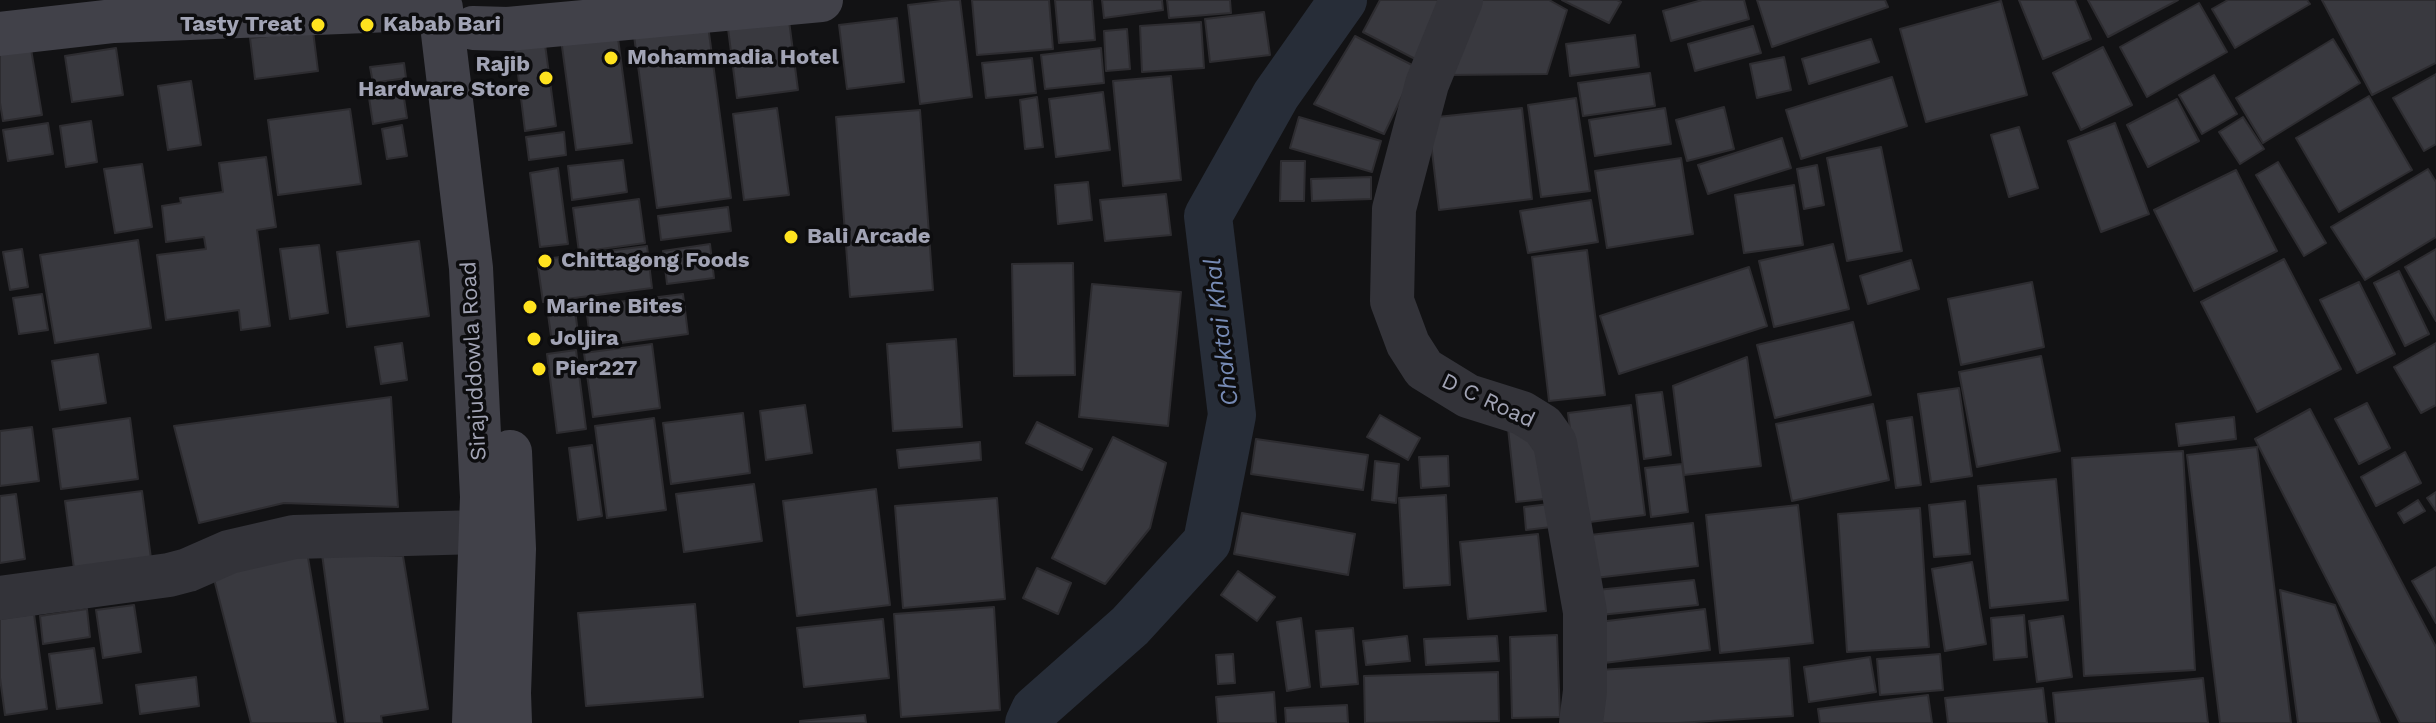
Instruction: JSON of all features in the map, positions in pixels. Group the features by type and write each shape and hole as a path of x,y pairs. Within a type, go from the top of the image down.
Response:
{"main road":[{"path":"0,34 114,21 456,9 508,29 821,0"},
{"name":"Sirajuddowla Road","path":"456,9 482,497 474,723"},
{"name":"Sirajuddowla Road","path":"456,9 501,277 514,549 510,723"}],"street":[{"name":"D C Road","path":"1461,0 1427,84 1394,209 1392,301 1408,344 1424,369 1468,396 1522,413 1543,426 1555,443 1585,612 1585,691 1581,723"},
{"path":"0,598 169,575 229,552 294,537 480,532"}],"building":[{"path":"960,0 972,97 920,104 908,5"},
{"path":"972,0 1049,0 1053,49 977,55"},
{"path":"1055,0 1092,0 1095,40 1059,43"},
{"path":"1102,0 1162,0 1163,10 1104,18"},
{"path":"1167,0 1230,0 1231,13 1169,18"},
{"path":"1380,0 1454,0 1421,62 1363,32"},
{"path":"1481,0 1549,0 1567,10 1547,74 1449,75"},
{"path":"1562,0 1617,0 1621,2 1609,23"},
{"path":"1702,0 1744,0 1749,19 1671,41 1663,11"},
{"path":"1757,0 1885,0 1888,7 1772,47"},
{"path":"2019,0 2075,0 2091,39 2043,59"},
{"path":"2088,0 2178,0 2108,37"},
{"path":"2228,0 2307,0 2310,4 2235,48 2212,9"},
{"path":"2322,0 2436,0 2436,63 2372,95"},
{"path":"2001,1 2027,95 1926,122 1900,29"},
{"path":"2199,3 2227,52 2147,97 2120,47"},
{"path":"1264,12 1270,55 1210,62 1205,19"},
{"path":"788,13 798,90 737,98 727,21"},
{"path":"707,18 731,198 657,208 633,28"},
{"path":"897,18 904,82 847,89 839,25"},
{"path":"1201,22 1204,68 1142,72 1140,26"},
{"path":"1753,26 1761,53 1695,71 1688,44"},
{"path":"1127,29 1130,69 1106,71 1104,31"},
{"path":"313,31 318,71 255,79 250,38"},
{"path":"617,31 632,143 576,150 561,39"},
{"path":"1635,35 1639,67 1570,76 1566,44"},
{"path":"1355,36 1416,67 1384,134 1314,104"},
{"path":"544,37 556,126 525,131 514,41"},
{"path":"1871,39 1879,62 1809,84 1802,59"},
{"path":"2333,39 2360,83 2263,143 2236,98"},
{"path":"2103,47 2132,105 2081,130 2053,73"},
{"path":"116,48 123,95 72,102 65,56"},
{"path":"1101,48 1104,83 1045,89 1041,55"},
{"path":"31,49 42,115 3,121 0,54"},
{"path":"1784,57 1791,90 1757,98 1750,64"},
{"path":"1032,58 1036,93 986,98 982,63"},
{"path":"404,63 406,78 373,83 370,67"},
{"path":"1650,73 1655,106 1583,116 1578,83"},
{"path":"2436,74 2436,144 2424,151 2393,98"},
{"path":"2214,75 2237,114 2202,134 2179,95"},
{"path":"1171,76 1181,180 1123,186 1113,81"},
{"path":"1892,77 1907,126 1801,159 1786,110"},
{"path":"191,81 201,145 168,150 158,86"},
{"path":"402,85 407,118 373,124 368,91"},
{"path":"1103,92 1110,150 1056,157 1049,99"},
{"path":"2369,96 2412,170 2339,212 2296,138"},
{"path":"1037,97 1043,147 1025,149 1020,100"},
{"path":"1576,98 1590,191 1541,197 1528,105"},
{"path":"2177,99 2199,141 2148,167 2127,125"},
{"path":"1724,107 1734,149 1687,161 1676,120"},
{"path":"777,108 789,195 744,200 733,114"},
{"path":"1522,108 1532,199 1439,210 1428,118"},
{"path":"1665,108 1671,144 1595,156 1589,120"},
{"path":"350,109 361,184 278,195 268,120"},
{"path":"920,110 933,290 850,297 836,117"},
{"path":"1299,117 1381,141 1372,172 1290,148"},
{"path":"2243,117 2264,149 2240,164 2219,132"},
{"path":"91,121 97,162 66,167 60,126"},
{"path":"48,123 53,154 8,161 3,130"},
{"path":"2115,123 2149,214 2101,232 2068,141"},
{"path":"402,125 407,156 387,159 382,129"},
{"path":"2019,127 2038,188 2009,197 1991,135"},
{"path":"564,132 566,155 529,160 526,137"},
{"path":"1782,138 1791,168 1708,194 1698,165"},
{"path":"1881,147 1902,251 1847,261 1827,158"},
{"path":"266,157 276,227 257,230 270,326 241,330 239,310 166,320 157,255 206,249 204,237 166,242 162,206 181,203 180,198 223,192 219,163"},
{"path":"1681,158 1693,234 1607,248 1595,171"},
{"path":"623,160 627,192 572,200 568,166"},
{"path":"1281,161 1305,161 1304,201 1280,201"},
{"path":"2278,162 2326,243 2304,256 2256,175"},
{"path":"142,164 152,227 115,233 104,169"},
{"path":"1817,165 1824,205 1804,209 1797,169"},
{"path":"558,168 568,244 540,247 530,173"},
{"path":"2428,169 2436,182 2436,237 2365,280 2331,227"},
{"path":"2236,170 2277,251 2194,291 2154,210"},
{"path":"1371,177 1371,199 1312,201 1311,179"},
{"path":"1088,182 1092,220 1058,224 1055,185"},
{"path":"1794,185 1803,245 1744,253 1735,195"},
{"path":"1166,194 1171,235 1105,241 1100,200"},
{"path":"639,199 645,243 579,252 573,208"},
{"path":"1591,200 1598,242 1528,253 1520,211"},
{"path":"728,207 731,231 661,240 658,216"},
{"path":"138,240 151,328 55,343 40,255"},
{"path":"419,241 429,316 347,327 337,252"},
{"path":"710,244 714,278 667,284 663,251"},
{"path":"1833,244 1849,309 1774,327 1759,261"},
{"path":"319,245 328,313 290,319 280,249"},
{"path":"647,246 652,288 543,302 537,260"},
{"path":"22,249 28,287 10,290 3,252"},
{"path":"2436,249 2436,321 2405,267"},
{"path":"1587,250 1605,395 1549,401 1532,257"},
{"path":"2284,259 2341,369 2257,412 2201,302"},
{"path":"1911,260 1919,289 1868,304 1860,276"},
{"path":"1073,263 1075,375 1014,376 1012,264"},
{"path":"1749,267 1767,326 1619,374 1600,316"},
{"path":"2399,271 2429,334 2405,346 2374,283"},
{"path":"2032,282 2044,347 1961,365 1948,299"},
{"path":"2359,282 2395,354 2357,373 2320,300"},
{"path":"1092,284 1181,292 1168,426 1079,417"},
{"path":"42,294 48,330 19,334 13,298"},
{"path":"683,294 688,334 591,347 586,306"},
{"path":"574,303 579,340 552,343 547,307"},
{"path":"1853,322 1871,395 1775,418 1757,345"},
{"path":"956,339 962,427 893,431 887,344"},
{"path":"402,343 407,380 381,384 375,347"},
{"path":"2436,343 2436,405 2421,413 2394,367"},
{"path":"652,344 660,408 593,417 584,353"},
{"path":"576,350 586,429 557,433 547,354"},
{"path":"98,354 106,403 60,410 52,361"},
{"path":"2041,356 2060,451 1977,467 1959,372"},
{"path":"1747,357 1761,466 1684,475 1673,386"},
{"path":"1959,388 1972,476 1931,482 1918,394"},
{"path":"1662,392 1671,455 1644,459 1636,395"},
{"path":"391,397 398,507 284,503 199,523 174,426"},
{"path":"2367,403 2390,448 2359,464 2335,419"},
{"path":"1873,404 1889,480 1792,501 1776,424"},
{"path":"805,405 812,453 766,460 760,411"},
{"path":"1631,405 1645,515 1582,523 1568,413"},
{"path":"2310,409 2436,647 2436,723 2400,723 2255,439"},
{"path":"743,413 750,473 671,484 663,423"},
{"path":"1380,415 1420,438 1408,460 1367,437"},
{"path":"1912,417 1921,485 1896,488 1887,421"},
{"path":"2234,417 2236,439 2179,446 2176,424"},
{"path":"130,418 138,479 61,489 53,429"},
{"path":"654,418 666,510 607,518 595,426"},
{"path":"1037,422 1092,449 1082,470 1026,443"},
{"path":"1537,424 1545,499 1516,502 1508,428"},
{"path":"32,427 39,481 0,486 0,431"},
{"path":"1113,437 1166,463 1150,528 1105,584 1052,558"},
{"path":"1256,439 1368,455 1363,490 1251,474"},
{"path":"980,442 981,460 899,468 897,450"},
{"path":"592,445 602,516 578,520 569,448"},
{"path":"2257,447 2291,723 2220,723 2187,455"},
{"path":"2183,451 2195,670 2084,676 2072,458"},
{"path":"2405,452 2421,483 2376,506 2361,477"},
{"path":"1448,456 1449,486 1421,488 1419,457"},
{"path":"1375,461 1399,464 1396,503 1372,500"},
{"path":"1682,464 1688,512 1651,517 1645,468"},
{"path":"2056,479 2068,600 1990,608 1978,486"},
{"path":"754,484 762,541 684,552 676,494"},
{"path":"876,489 890,605 797,616 783,501"},
{"path":"142,491 152,566 75,576 65,501"},
{"path":"2436,492 2436,511 2427,498"},
{"path":"16,494 25,559 0,563 0,496"},
{"path":"1446,495 1450,585 1404,588 1399,498"},
{"path":"997,498 1005,599 903,608 895,506"},
{"path":"2418,500 2425,511 2404,523 2398,513"},
{"path":"1965,501 1970,554 1934,557 1929,505"},
{"path":"1558,503 1560,526 1526,530 1524,507"},
{"path":"1798,505 1813,643 1720,653 1706,515"},
{"path":"1920,508 1929,647 1847,652 1838,514"},
{"path":"1242,513 1355,534 1348,575 1234,554"},
{"path":"1693,523 1698,566 1595,578 1590,535"},
{"path":"1538,534 1546,611 1468,619 1460,542"},
{"path":"306,546 336,723 251,723 214,579"},
{"path":"322,554 403,556 428,709 381,716 382,723 345,723"},
{"path":"1972,562 1986,644 1945,651 1932,569"},
{"path":"2436,567 2436,623 2412,581"},
{"path":"1037,568 1071,583 1058,614 1023,598"},
{"path":"1238,571 1275,597 1257,621 1221,595"},
{"path":"1694,580 1698,605 1600,615 1597,590"},
{"path":"2280,590 2335,605 2380,723 2298,723"},
{"path":"695,604 703,697 586,706 578,613"},
{"path":"134,605 141,652 103,658 96,610"},
{"path":"994,607 1000,710 901,717 894,614"},
{"path":"87,609 90,637 43,644 40,616"},
{"path":"1705,609 1710,650 1604,663 1599,622"},
{"path":"34,614 47,709 5,715 0,678 0,619"},
{"path":"2024,615 2027,657 1994,660 1991,618"},
{"path":"2063,616 2072,677 2037,682 2029,621"},
{"path":"1301,618 1310,687 1287,691 1277,622"},
{"path":"883,619 889,678 804,687 797,628"},
{"path":"1353,628 1358,684 1321,687 1316,631"},
{"path":"1557,635 1560,717 1512,718 1510,637"},
{"path":"1407,636 1410,661 1366,665 1363,641"},
{"path":"1497,636 1499,661 1426,665 1424,639"},
{"path":"94,648 102,703 57,709 49,654"},
{"path":"1233,654 1235,683 1218,684 1216,655"},
{"path":"1940,654 1943,690 1880,695 1877,659"},
{"path":"1870,657 1876,692 1809,702 1804,667"},
{"path":"1789,658 1793,716 1678,723 1601,723 1599,670"},
{"path":"1498,672 1499,721 1365,723 1364,676"},
{"path":"196,677 199,706 140,714 136,685"},
{"path":"2203,678 2208,723 2056,723 2053,693"},
{"path":"2043,688 2047,723 1948,723 1945,698"},
{"path":"1274,692 1276,723 1218,723 1216,697"},
{"path":"1928,695 1932,723 1820,723 1818,709"},
{"path":"1347,705 1348,723 1286,723 1285,708"},
{"path":"865,715 866,723 800,723 800,721"}],"waterway":[{"name":"Chaktai Khal","path":"1029,723 1035,710 1130,626 1207,542 1232,415 1208,216 1276,95 1343,0"}],"place":[{"name":"Tasty Treat","path":"318,25"},
{"name":"Kabab Bari","path":"367,25"},
{"name":"Mohammadia Hotel","path":"611,58"},
{"name":"Rajib Hardware Store","path":"546,78"},
{"name":"Bali Arcade","path":"791,237"},
{"name":"Chittagong Foods","path":"545,261"},
{"name":"Marine Bites","path":"530,307"},
{"name":"Joljira","path":"534,339"},
{"name":"Pier227","path":"539,369"}]}
